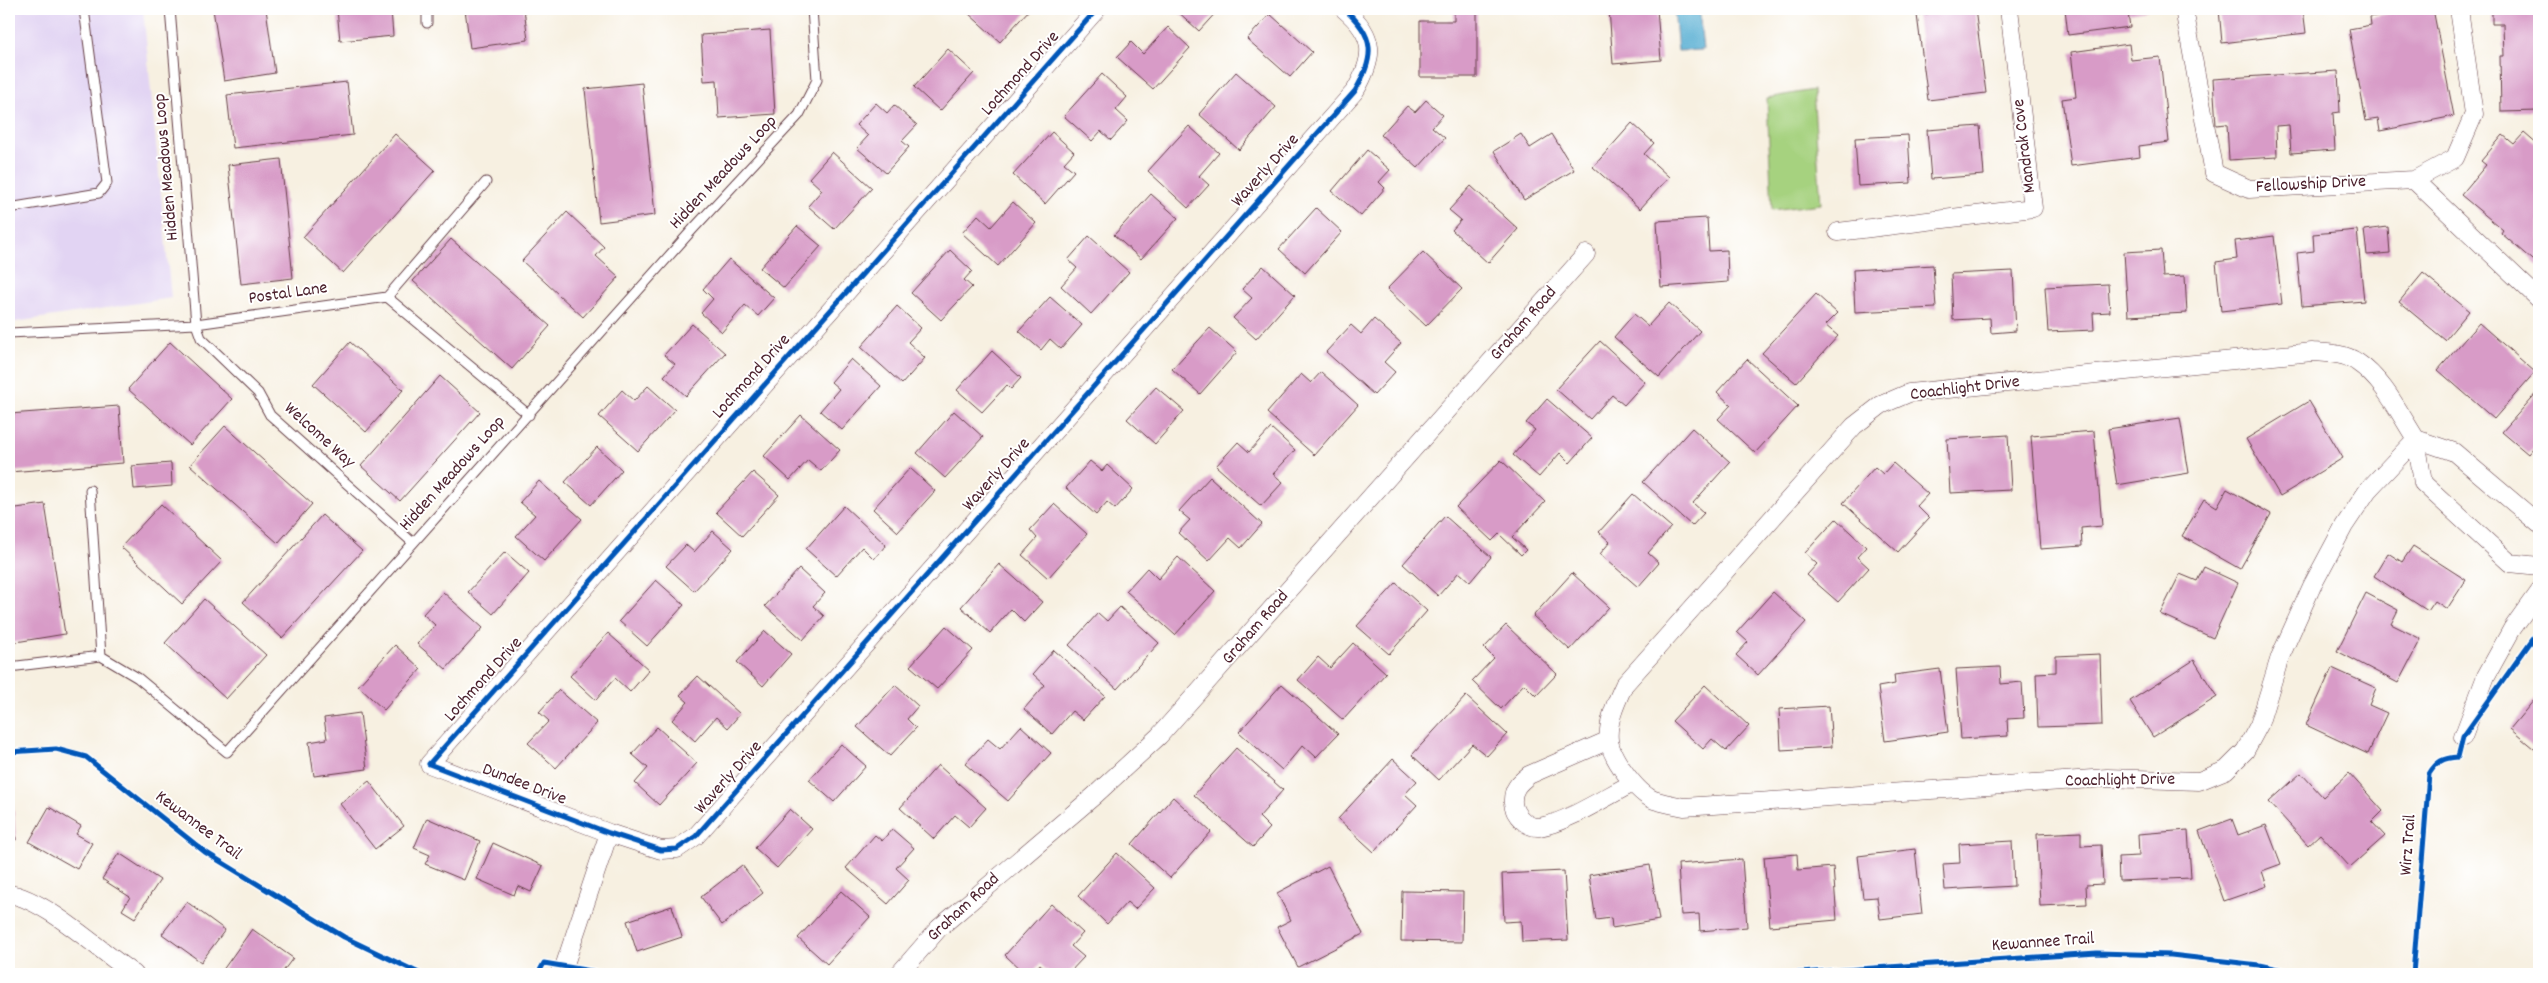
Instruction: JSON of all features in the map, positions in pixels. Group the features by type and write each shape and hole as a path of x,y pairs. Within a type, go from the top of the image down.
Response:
{"street":[{"name":"Lochmond Drive","path":"428,764 1097,9"},
{"name":"Waverly Drive","path":"609,833 661,850 677,849 696,836 1356,91 1367,72 1371,55 1368,38 1356,18 1344,9"},
{"name":"Mandrak Cove","path":"1838,232 2033,208 2010,9"},
{"name":"Fellowship Drive","path":"2184,9 2214,173 2249,189 2414,180"},
{"path":"2459,9 2474,114 2455,158 2414,180 2537,297"},
{"name":"Graham Road","path":"899,974 939,928 1094,796 1159,736 1586,254"},
{"name":"Coachlight Drive","path":"2416,440 2368,490 2344,526 2312,586 2280,656 2259,725 2245,751 2226,770 2199,781 2107,778 1684,807 1652,799 1633,783 1617,763 1609,740 1613,710 1624,685 1854,426 1880,405 1909,393 2312,352 2327,353 2356,361 2379,382 2416,440 2423,483 2510,563 2539,566"},
{"path":"2416,440 2454,452 2539,524"},
{"path":"2463,737 2486,676 2512,629 2539,591"},
{"path":"1609,740 1529,775 1518,783 1514,790 1515,811 1522,821 1534,827 1553,824 1633,783"},
{"name":"Dundee Drive","path":"428,764 609,833"},
{"path":"559,974 564,967 609,833"},
{"path":"9,894 20,896 44,908 134,974"}],"lane":[{"path":"9,208 99,193 107,183 84,9"},
{"name":"Hidden Meadows Loop","path":"170,9 196,324"},
{"path":"426,9 427,24"},
{"name":"Hidden Meadows Loop","path":"101,656 138,678 227,752 412,542 693,229 799,115 817,80 812,9"},
{"path":"486,182 387,297 528,415"},
{"name":"Postal Lane","path":"9,334 196,324 387,297"},
{"name":"Welcome Way","path":"196,324 201,338 258,393 270,415 412,542"},
{"path":"9,667 101,656 90,490"}],"shaded area":[{"path":"9,9 143,9 171,298 9,323"}],"green space":[{"path":"1813,90 1821,204 1772,210 1767,98"}],"water":[{"path":"1674,9 1699,9 1703,50 1678,51"}],"building":[{"path":"213,9 266,9 275,73 224,81"},
{"path":"337,9 391,9 393,36 340,41"},
{"path":"465,9 524,9 528,40 470,48"},
{"path":"972,9 1029,10 1000,42 968,13"},
{"path":"1175,9 1219,9 1199,31"},
{"path":"1454,9 1477,9 1477,77 1420,77 1420,21 1454,21"},
{"path":"1609,9 1657,9 1661,60 1613,64"},
{"path":"1975,9 1986,93 1928,100 1917,15"},
{"path":"2065,9 2148,10 2128,13 2130,27 2068,35"},
{"path":"2219,9 2303,9 2306,33 2222,43"},
{"path":"2414,9 2433,9 2454,116 2380,131 2378,119 2366,121 2349,29 2371,25 2370,17"},
{"path":"2492,9 2539,9 2539,111 2501,112 2500,56 2504,56 2503,24 2492,24"},
{"path":"1270,14 1312,52 1290,77 1247,39"},
{"path":"1168,27 1190,48 1153,89 1117,57 1131,42 1143,54"},
{"path":"770,30 775,114 719,118 717,80 704,81 701,35"},
{"path":"2129,44 2131,60 2160,57 2169,142 2139,146 2140,157 2071,166 2062,99 2076,97 2071,52"},
{"path":"948,49 974,73 940,111 914,87"},
{"path":"2338,71 2340,112 2333,113 2335,150 2291,153 2289,125 2276,126 2277,157 2229,160 2227,124 2216,125 2213,79"},
{"path":"1236,72 1276,107 1239,150 1199,114"},
{"path":"1102,74 1127,97 1116,110 1128,121 1111,140 1101,131 1092,141 1064,116"},
{"path":"347,82 353,135 233,148 227,95"},
{"path":"642,83 655,215 599,222 585,89"},
{"path":"1426,100 1443,115 1432,127 1445,138 1418,168 1381,135 1407,106 1415,112"},
{"path":"876,103 887,113 894,105 917,125 902,141 909,147 886,173 857,148 868,136 856,125"},
{"path":"1632,123 1654,143 1644,154 1669,177 1640,209 1593,167"},
{"path":"1189,126 1219,153 1199,176 1209,185 1188,208 1148,171"},
{"path":"1980,126 1984,175 1931,179 1927,130"},
{"path":"1052,132 1074,152 1064,163 1074,171 1045,204 1013,175"},
{"path":"2524,133 2539,146 2539,171 2537,174 2539,176 2539,266 2501,233 2503,230 2461,195 2486,165 2481,161 2503,135 2514,144"},
{"path":"395,134 435,170 343,273 303,237"},
{"path":"1521,134 1530,148 1552,134 1574,170 1524,200 1494,151"},
{"path":"1908,135 1911,183 1858,186 1855,138"},
{"path":"1367,150 1390,170 1379,182 1385,188 1361,216 1332,191"},
{"path":"832,152 872,188 834,229 808,206 822,190 809,178"},
{"path":"281,159 293,278 241,284 228,165"},
{"path":"1471,186 1518,229 1488,263 1452,230 1461,220 1449,210"},
{"path":"1151,194 1178,218 1141,259 1114,235"},
{"path":"1013,202 1036,223 998,266 962,233 978,215 991,227"},
{"path":"1316,208 1342,232 1305,273 1279,249"},
{"path":"567,212 604,247 596,256 619,277 583,317 522,261"},
{"path":"1707,218 1709,251 1727,250 1728,282 1661,287 1657,221"},
{"path":"797,226 821,246 784,288 760,268"},
{"path":"2388,227 2390,253 2367,255 2364,230"},
{"path":"2357,230 2364,301 2302,306 2297,253 2314,251 2313,234"},
{"path":"1089,236 1129,272 1091,314 1061,286 1077,268 1068,260"},
{"path":"2274,236 2282,304 2221,311 2216,262 2237,259 2235,241"},
{"path":"451,239 550,326 512,369 413,281"},
{"path":"950,250 972,271 964,280 972,287 941,320 911,293"},
{"path":"2161,250 2163,277 2185,276 2187,313 2128,316 2124,252"},
{"path":"1423,252 1462,289 1426,326 1387,289"},
{"path":"729,259 774,298 758,316 745,305 722,332 701,313 713,299 703,289"},
{"path":"1933,265 1936,308 1855,312 1853,270"},
{"path":"1263,266 1295,295 1256,339 1233,318 1252,298 1242,289"},
{"path":"2013,271 2016,331 1991,333 1990,318 1953,320 1951,274"},
{"path":"2423,273 2469,311 2445,340 2399,302"},
{"path":"2108,284 2110,312 2093,313 2094,330 2048,332 2045,287"},
{"path":"1816,294 1837,313 1825,325 1838,336 1796,383 1762,353"},
{"path":"1050,297 1082,325 1061,349 1050,339 1041,350 1019,331"},
{"path":"1669,303 1700,331 1659,377 1614,337 1634,314 1648,326"},
{"path":"897,306 921,328 908,342 925,358 902,384 861,347"},
{"path":"1374,319 1401,343 1384,362 1395,372 1374,395 1326,352 1351,325 1361,334"},
{"path":"2479,323 2535,372 2494,419 2438,370"},
{"path":"692,324 725,353 686,396 664,376 675,364 664,355"},
{"path":"1210,328 1237,352 1200,394 1172,369"},
{"path":"1600,341 1645,382 1624,405 1612,395 1590,419 1556,389"},
{"path":"170,342 232,399 190,445 128,389"},
{"path":"350,342 403,390 366,432 313,384"},
{"path":"992,351 1021,378 1011,389 1007,385 982,412 957,390"},
{"path":"851,359 881,386 842,430 820,411 839,389 831,382"},
{"path":"1747,359 1798,406 1755,453 1718,419 1731,405 1717,392"},
{"path":"1321,372 1358,405 1314,455 1267,413 1301,374 1311,383"},
{"path":"440,376 480,412 400,501 361,466"},
{"path":"648,386 675,410 638,451 599,416 622,390 634,401"},
{"path":"1156,387 1184,411 1155,444 1127,419"},
{"path":"2539,390 2539,441 2528,454 2502,432"},
{"path":"1547,399 1592,438 1570,463 1560,453 1539,477 1513,455 1535,430 1526,423"},
{"path":"2309,401 2343,458 2280,496 2246,439"},
{"path":"119,406 123,463 9,472 9,414"},
{"path":"954,411 983,437 945,478 917,453"},
{"path":"801,415 840,450 821,471 808,460 790,480 764,456"},
{"path":"2180,418 2189,473 2117,485 2108,429"},
{"path":"225,426 312,504 278,543 190,465"},
{"path":"1271,428 1295,450 1273,474 1283,482 1261,506 1216,466 1238,442 1249,452"},
{"path":"1692,428 1730,462 1693,503 1704,513 1692,526 1643,482"},
{"path":"2094,431 2102,526 2081,528 2082,546 2040,549 2031,436"},
{"path":"2008,435 2011,490 1950,493 1947,439"},
{"path":"597,447 622,470 591,505 565,482"},
{"path":"1501,460 1545,502 1512,537 1526,550 1521,555 1499,534 1492,541 1456,507"},
{"path":"1090,461 1102,471 1107,465 1133,489 1115,509 1107,502 1096,515 1066,488"},
{"path":"171,463 172,486 134,489 132,466"},
{"path":"1893,463 1928,494 1917,506 1929,518 1898,552 1843,503 1875,467 1883,474"},
{"path":"910,468 935,491 898,532 873,509"},
{"path":"753,472 779,495 742,536 716,512"},
{"path":"1210,477 1262,524 1241,548 1230,538 1209,561 1178,533 1190,520 1179,511"},
{"path":"539,481 582,519 544,561 516,536 535,515 520,502"},
{"path":"2227,489 2271,514 2240,569 2182,536 2204,499 2217,507"},
{"path":"1633,494 1671,527 1648,553 1659,563 1638,587 1600,554 1610,542 1599,532"},
{"path":"45,504 65,634 10,643 9,509"},
{"path":"161,504 222,561 182,604 121,547"},
{"path":"1054,504 1087,534 1048,578 1022,555 1037,538 1030,530"},
{"path":"844,506 886,545 874,559 862,547 836,576 806,549"},
{"path":"322,515 362,551 282,638 243,602"},
{"path":"1445,516 1491,557 1470,582 1459,572 1438,596 1403,564"},
{"path":"1836,519 1866,547 1857,557 1869,568 1838,602 1807,575 1817,564 1805,553"},
{"path":"713,531 733,549 694,591 666,566 686,545 694,552"},
{"path":"2413,546 2466,580 2447,609 2435,601 2428,611 2374,576 2388,553 2402,562"},
{"path":"505,552 529,573 493,614 468,592"},
{"path":"1178,557 1215,591 1175,635 1126,591 1147,568 1158,579"},
{"path":"999,564 1042,602 1024,622 1011,609 990,633 961,607"},
{"path":"2204,567 2238,583 2213,638 2160,614 2180,574 2197,581"},
{"path":"799,569 825,593 813,606 824,616 803,640 765,606"},
{"path":"1572,573 1609,607 1570,650 1533,616"},
{"path":"656,580 684,605 647,646 619,621"},
{"path":"1396,583 1427,611 1389,654 1357,626"},
{"path":"443,592 483,628 446,669 417,644 435,625 423,614"},
{"path":"1773,592 1806,622 1758,675 1736,655 1748,642 1737,632"},
{"path":"2366,593 2398,610 2391,624 2421,639 2398,683 2337,651"},
{"path":"204,599 266,655 226,699 165,643"},
{"path":"1120,607 1159,643 1117,689 1069,645 1098,613 1107,621"},
{"path":"1506,625 1557,674 1536,696 1524,684 1501,709 1472,681 1494,658 1484,648"},
{"path":"946,626 973,650 937,689 910,666"},
{"path":"765,631 791,654 763,686 737,662"},
{"path":"608,633 649,670 630,692 615,678 596,700 570,676"},
{"path":"1353,643 1386,673 1343,720 1298,680 1318,657 1330,668"},
{"path":"395,645 421,669 384,710 358,686"},
{"path":"1054,650 1105,696 1083,720 1072,711 1052,734 1024,709 1045,685 1033,674"},
{"path":"2100,654 2102,725 2038,727 2036,673 2056,672 2056,656"},
{"path":"2194,660 2217,697 2153,737 2130,701"},
{"path":"2000,667 2001,684 2022,682 2024,718 2007,719 2008,736 1961,739 1956,669"},
{"path":"2332,668 2376,688 2369,705 2387,713 2368,754 2306,725"},
{"path":"1940,669 1948,732 1885,741 1878,687 1895,684 1894,675"},
{"path":"698,676 740,714 728,728 716,717 695,741 672,720 688,702 680,695"},
{"path":"1282,684 1338,734 1316,757 1303,745 1282,770 1239,732"},
{"path":"895,685 918,706 907,719 916,728 890,756 857,727"},
{"path":"1705,685 1749,726 1726,751 1712,739 1703,749 1672,721"},
{"path":"559,690 597,723 556,768 528,743 549,721 539,712"},
{"path":"2539,694 2539,753 2510,729"},
{"path":"1466,696 1507,734 1487,756 1472,744 1439,780 1412,755"},
{"path":"1829,706 1832,747 1781,750 1779,709"},
{"path":"360,713 367,769 314,776 309,742 327,739 324,718"},
{"path":"1021,726 1051,753 1008,801 965,764 988,739 1000,749"},
{"path":"657,727 697,763 659,805 635,783 648,768 632,754"},
{"path":"841,744 866,766 834,802 809,780"},
{"path":"1236,748 1283,790 1259,817 1270,828 1253,847 1194,795"},
{"path":"1393,759 1417,781 1405,794 1417,805 1374,852 1338,819"},
{"path":"938,765 986,808 969,827 955,815 934,839 900,808"},
{"path":"2301,773 2323,797 2349,773 2383,811 2372,822 2385,836 2350,867 2320,834 2308,845 2269,802"},
{"path":"369,781 404,826 375,849 340,804"},
{"path":"1173,797 1211,832 1170,878 1132,844"},
{"path":"9,802 13,802 16,840 9,840"},
{"path":"49,807 81,826 76,834 92,843 77,869 29,842"},
{"path":"790,809 812,829 777,868 755,848"},
{"path":"427,818 480,841 464,880 425,864 430,855 414,848"},
{"path":"2232,819 2238,835 2266,825 2281,864 2262,871 2267,886 2224,901 2199,831"},
{"path":"892,829 914,848 896,868 909,880 888,904 846,868 875,835 882,841"},
{"path":"2188,830 2191,878 2119,881 2118,857 2139,856 2138,834"},
{"path":"2081,832 2081,846 2101,845 2103,884 2086,885 2087,904 2040,906 2037,834"},
{"path":"2012,841 2014,886 1945,890 1943,864 1960,863 1959,844"},
{"path":"493,843 543,866 531,892 518,886 514,895 477,879"},
{"path":"1915,849 1922,914 1880,919 1877,897 1863,898 1858,856"},
{"path":"119,853 160,880 135,918 122,910 130,897 102,879"},
{"path":"1117,853 1155,888 1135,909 1127,902 1107,924 1078,896"},
{"path":"1797,854 1798,870 1833,867 1837,920 1770,926 1764,857"},
{"path":"1742,859 1747,927 1700,931 1699,914 1681,915 1678,864"},
{"path":"742,865 763,893 722,925 701,897"},
{"path":"1650,865 1659,920 1612,928 1611,918 1596,920 1589,875"},
{"path":"1328,866 1363,934 1298,967 1277,927 1291,920 1277,893"},
{"path":"1564,871 1568,940 1522,942 1521,921 1504,922 1502,874"},
{"path":"841,891 870,917 827,964 798,938"},
{"path":"1402,891 1463,892 1462,942 1401,941"},
{"path":"187,902 225,930 201,962 162,934"},
{"path":"1051,904 1083,933 1071,946 1084,957 1068,974 1051,974 1040,964 1031,974 1025,974 1005,955"},
{"path":"672,906 682,937 637,952 627,921"},
{"path":"252,929 293,958 281,974 251,974 247,972 246,974 220,974"}],"cycle path":[{"path":"1097,9 429,764 609,833 661,850 677,849 696,836 1355,91 1366,68 1369,47 1362,28 1344,9"},
{"name":"Wirz Trail","path":"2413,974 2429,774 2441,761 2458,757 2463,737 2539,630"},
{"name":"Kewannee Trail","path":"9,752 56,749 86,757 205,852 344,937 421,974"},
{"name":"Kewannee Trail","path":"1785,974 2097,953 2171,955 2259,965 2302,974"},
{"path":"538,974 544,963 609,974"}]}
